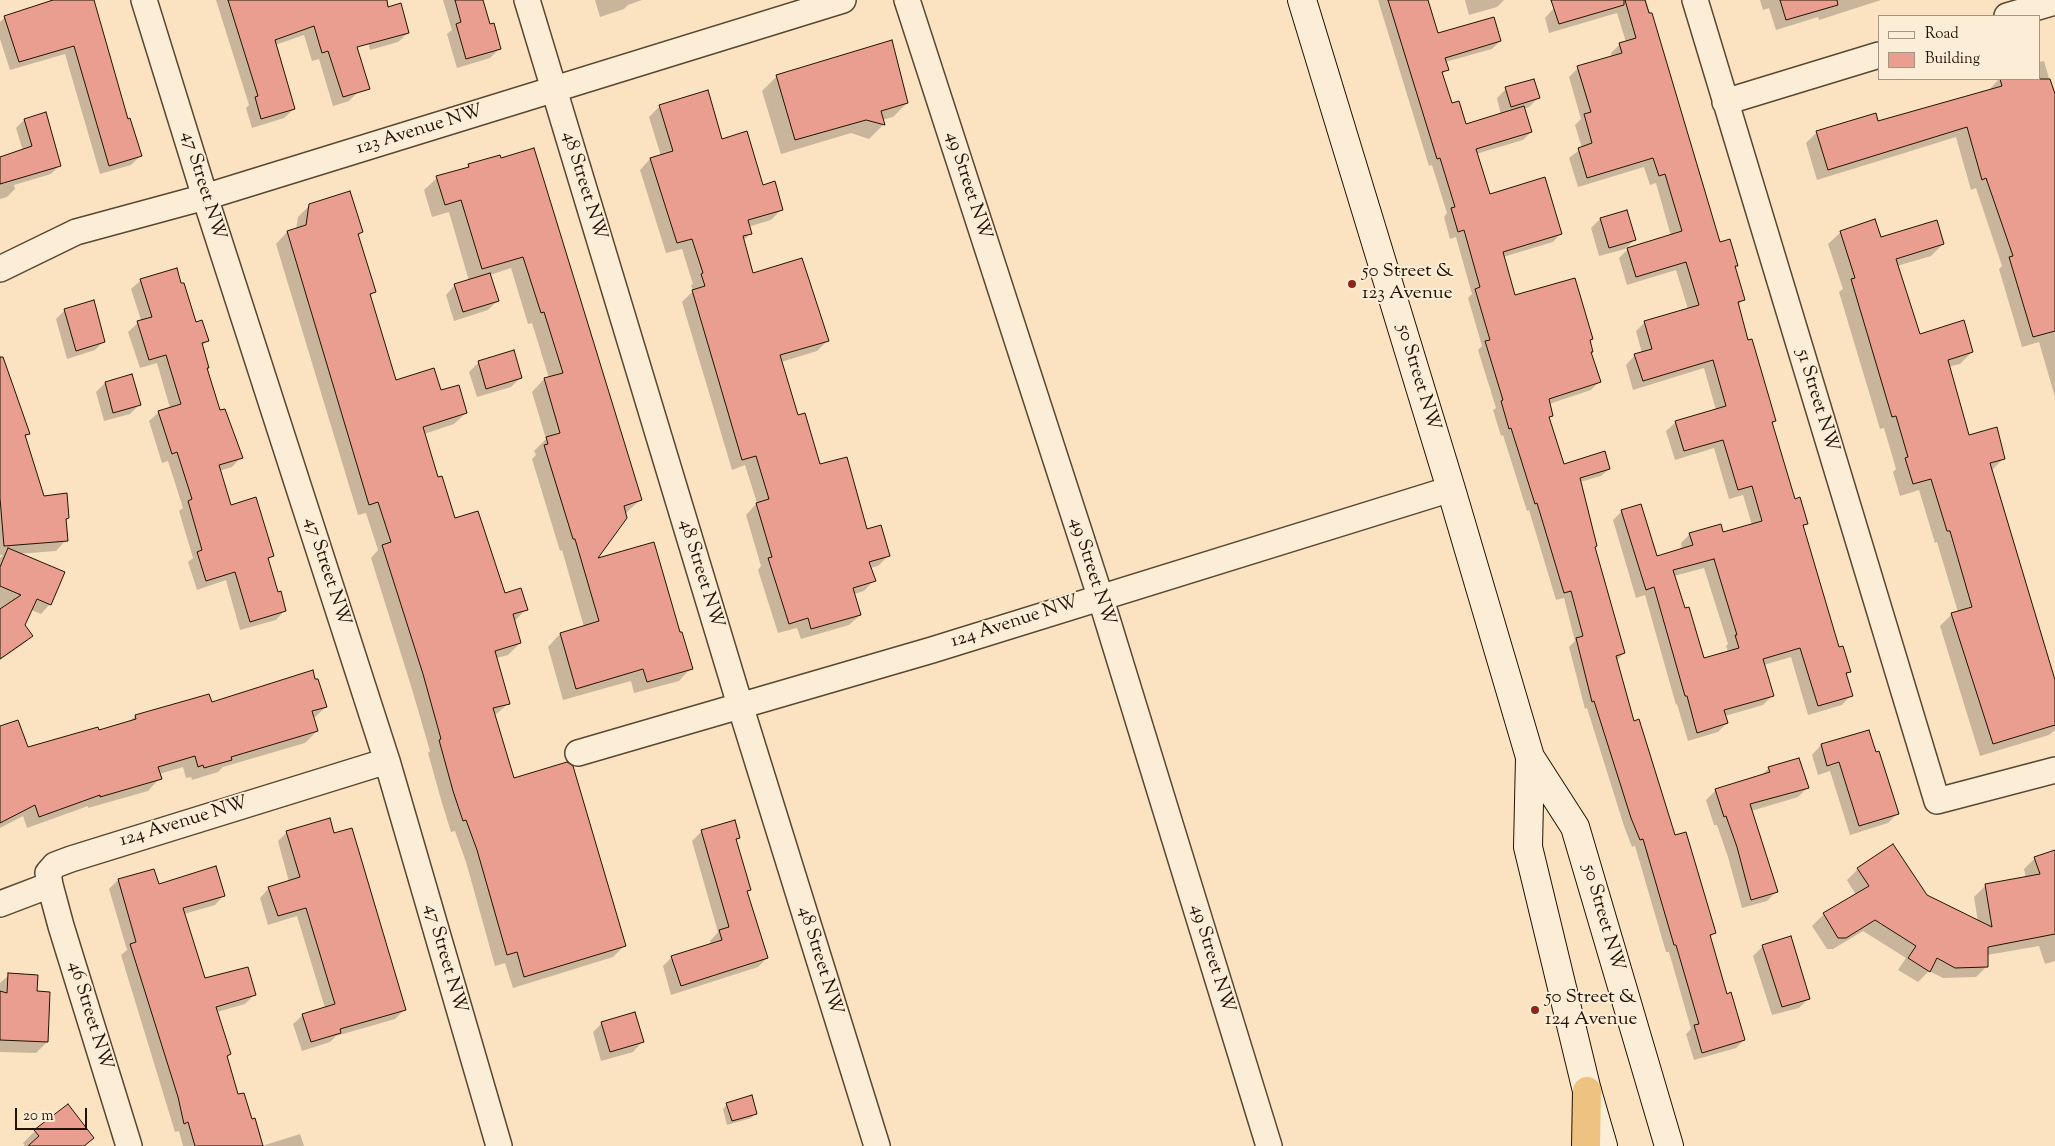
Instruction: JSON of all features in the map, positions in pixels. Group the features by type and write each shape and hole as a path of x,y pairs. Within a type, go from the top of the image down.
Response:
{"highway":[{"path":"1586,1146 1587,1091"}],"main road":[{"name":"50 Street NW","path":"1302,0 1451,489 1530,757 1575,826 1669,1146"},
{"name":"50 Street NW","path":"1530,757 1528,847 1587,1091 1603,1146"}],"street":[{"name":"47 Street NW","path":"144,0 205,197 387,761 499,1146"},
{"name":"48 Street NW","path":"527,0 740,706 877,1146"},
{"name":"123 Avenue NW","path":"0,269 76,232 205,197 843,0"},
{"name":"49 Street NW","path":"907,0 1100,596 1269,1146"},
{"name":"51 Street NW","path":"1694,0 1937,801 2055,770"},
{"path":"2010,15 2055,2"},
{"path":"1725,102 1878,55"},
{"name":"124 Avenue NW","path":"578,753 932,650 1100,596 1451,489"},
{"name":"124 Avenue NW","path":"50,886 48,873 55,864 71,858 387,761"},
{"path":"0,904 50,886"},
{"name":"46 Street NW","path":"50,886 130,1146"}],"building":[{"path":"53,0 94,0 128,119 130,118 142,156 109,166 74,46 19,62 4,16"},
{"path":"228,0 387,0 388,7 401,3 409,33 357,47 370,89 343,97 328,51 322,53 314,26 275,40 295,109 261,119 255,97 258,96"},
{"path":"455,0 483,0 490,24 494,23 501,49 466,59 456,24 461,22"},
{"path":"1388,0 1428,0 1438,33 1494,17 1501,41 1445,58 1449,70 1442,72 1452,103 1459,101 1466,124 1524,106 1532,132 1476,149 1490,194 1545,177 1562,234 1503,252 1515,295 1575,278 1593,339 1590,340 1593,352 1591,352 1601,382 1549,399 1553,416 1549,417 1564,464 1605,451 1610,469 1580,478 1597,546 1595,547 1625,653 1616,656 1634,721 1639,719 1675,835 1686,832 1716,933 1710,935 1727,994 1731,992 1745,1040 1702,1053 1694,1025 1699,1024 1643,839 1640,840 1631,818 1594,701 1592,702 1576,638 1583,636 1571,591 1564,593 1537,503 1535,504 1511,428 1509,429 1501,401 1503,400 1485,341 1490,340 1475,289 1480,287 1464,230 1458,232 1451,208 1455,207 1440,158 1437,159"},
{"path":"1551,0 1624,0 1624,5 1559,24"},
{"path":"1625,0 1645,0 1649,13 1652,13 1720,242 1730,239 1738,266 1735,266 1745,300 1738,302 1748,340 1752,339 1776,421 1772,422 1795,499 1800,497 1808,524 1803,525 1839,647 1843,646 1851,672 1846,673 1853,696 1818,706 1800,648 1763,659 1774,696 1724,710 1728,723 1697,733 1654,587 1646,590 1621,510 1641,504 1657,556 1693,545 1689,533 1721,524 1723,532 1762,521 1752,486 1738,490 1723,440 1684,451 1675,421 1726,406 1713,360 1643,381 1634,354 1652,349 1644,321 1699,305 1686,262 1636,277 1627,248 1682,231 1665,174 1659,176 1653,158 1587,178 1578,148 1592,143 1584,114 1591,112 1577,66 1622,53 1619,43 1636,38","holes":["1714,559 1737,635 1735,635 1739,648 1704,658 1689,607 1685,608 1673,570"]},
{"path":"1780,0 1837,0 1838,5 1786,20"},
{"path":"892,40 908,103 881,111 885,125 866,120 795,140 776,75"},
{"path":"1534,79 1540,98 1511,107 1505,87"},
{"path":"2050,79 2055,94 2055,331 2033,337 2009,257 2013,256 1986,178 1982,180 1967,127 1828,170 1816,131 1876,113 1878,121 2002,86 2000,80"},
{"path":"708,90 722,139 747,131 763,185 775,181 783,210 748,220 752,234 743,236 753,273 802,258 829,341 780,355 798,415 805,413 820,464 847,457 867,529 881,525 890,556 869,562 876,581 853,588 861,615 811,629 808,618 789,624 768,558 772,557 756,503 769,499 756,456 742,460 692,290 705,286 701,274 703,273 692,239 677,243 650,158 673,151 659,105"},
{"path":"46,112 61,166 0,184 0,157 32,146 24,119"},
{"path":"534,148 642,500 624,506 627,518 598,558 654,542 680,632 682,632 693,669 647,682 643,669 576,689 560,633 599,621 575,539 573,539 544,445 548,444 546,437 560,433 544,378 563,373 544,312 541,313 523,257 482,269 461,200 445,205 436,176 469,167 468,164 500,155 501,158"},
{"path":"350,191 363,232 358,234 376,292 370,294 396,380 434,368 441,390 459,385 467,413 423,427 438,477 442,476 455,518 478,511 505,593 521,588 528,610 513,614 521,643 495,651 510,704 493,708 514,778 567,762 573,766 626,946 524,977 517,952 507,955 477,850 466,820 463,821 453,791 423,674 382,545 391,542 378,502 369,505 287,231 306,225 309,204"},
{"path":"1627,210 1636,240 1609,248 1600,218"},
{"path":"1875,219 1881,237 1937,220 1944,244 1896,259 1920,334 1964,320 1973,352 1948,360 1969,435 1997,427 2005,459 1990,463 2055,680 2055,725 1993,744 1951,613 1972,607 1950,531 1947,531 1931,479 1913,484 1905,458 1908,457 1896,416 1892,417 1851,279 1855,278 1840,231"},
{"path":"177,268 181,283 184,283 196,322 202,320 209,341 202,343 209,368 207,368 220,410 225,409 243,458 219,465 231,505 256,497 274,556 268,558 278,592 281,591 286,611 250,622 235,572 206,581 197,552 202,550 188,501 192,499 177,452 172,454 158,411 181,404 166,355 149,360 137,321 152,317 140,279"},
{"path":"490,273 499,301 463,312 454,284"},
{"path":"94,300 105,342 76,351 64,309"},
{"path":"514,350 522,378 486,389 478,361"},
{"path":"0,357 3,357 30,434 25,435 44,496 67,493 69,518 66,519 68,541 4,546 0,498"},
{"path":"132,374 141,405 113,413 105,382"},
{"path":"8,548 65,572 51,605 37,599 25,625 33,636 0,659 0,609 21,595 0,586 0,567"},
{"path":"313,670 327,707 312,711 318,731 231,757 232,760 204,768 203,765 198,767 195,756 158,767 162,779 100,797 100,795 39,817 35,805 0,823 0,726 18,720 28,747 98,727 99,730 136,719 135,715 209,694 212,702"},
{"path":"1869,730 1876,752 1879,751 1899,814 1859,826 1839,762 1827,766 1821,744"},
{"path":"1799,758 1809,788 1750,804 1778,892 1751,900 1737,847 1726,816 1724,817 1715,789 1770,772 1768,767"},
{"path":"330,818 334,833 352,828 406,1010 340,1029 341,1033 311,1042 302,1014 335,1004 306,908 278,916 268,887 300,877 286,831"},
{"path":"735,820 740,838 736,839 751,890 747,891 768,958 681,986 671,956 722,940 719,930 729,927 701,830"},
{"path":"1893,844 1927,895 1992,927 1985,884 2040,874 2034,857 2055,850 2055,934 1988,947 1988,967 1955,968 1937,958 1930,972 1908,958 1916,946 1875,920 1846,938 1838,938 1823,913 1869,886 1857,868"},
{"path":"216,866 225,896 183,908 205,978 248,967 256,995 216,1007 231,1054 227,1056 238,1094 244,1093 252,1119 255,1118 263,1146 195,1146 188,1122 184,1124 178,1097 130,944 136,942 118,879 154,869 159,884"},
{"path":"1791,936 1810,999 1782,1007 1762,945"},
{"path":"8,973 38,975 37,991 50,992 48,1042 0,1040 0,991 7,993"},
{"path":"635,1012 644,1042 610,1052 601,1022"},
{"path":"752,1095 757,1114 732,1121 726,1103"},
{"path":"68,1104 94,1138 84,1146 28,1146 39,1136 34,1130"}],"place":[{"name":"50 Street & 123 Avenue","path":"1352,284"},
{"name":"50 Street & 124 Avenue","path":"1535,1010"}]}
